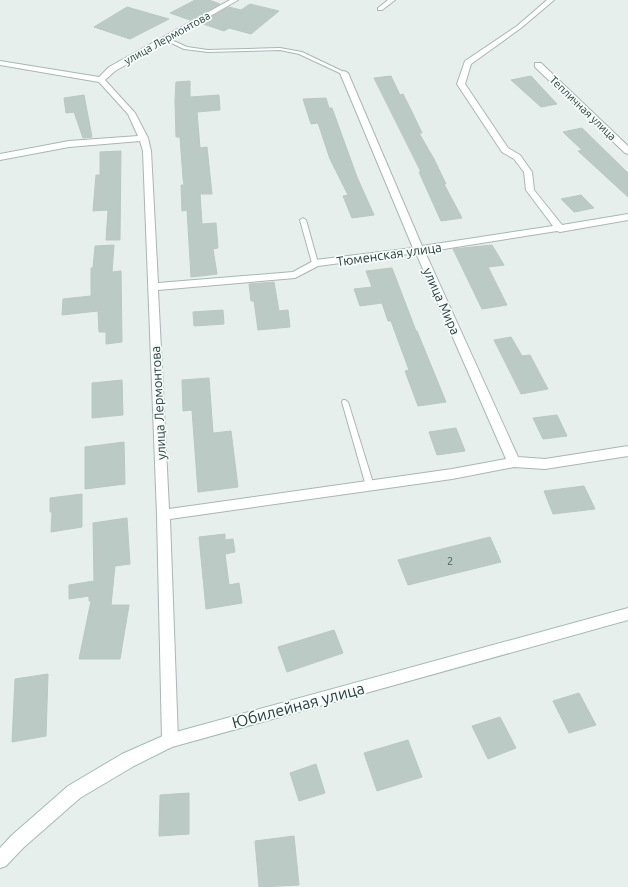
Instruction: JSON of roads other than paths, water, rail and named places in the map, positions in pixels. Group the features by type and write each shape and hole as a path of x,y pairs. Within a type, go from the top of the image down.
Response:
{"street":[{"name":"улица Лермонтова","path":"170,740 163,515 147,151 144,138 131,113 101,80 112,69 235,0"},
{"path":"380,9 392,0"},
{"path":"551,0 519,27 468,63 461,84 505,150 518,157 528,172 530,190 560,229"},
{"path":"0,63 101,80"},
{"name":"Тепличная улица","path":"538,66 628,151"},
{"name":"улица Мира","path":"344,73 419,250 514,462"},
{"path":"0,157 69,144 144,138"},
{"name":"Тюменская улица","path":"152,287 295,275 314,263 419,250 560,229 628,217"},
{"path":"163,515 452,474 514,462 545,464 628,451"},
{"name":"Юбилейная улица","path":"0,860 17,842 74,792 128,760 170,740 628,614"}],"lane":[{"path":"166,39 186,48 208,51 280,49 325,63 344,73"},
{"path":"303,220 314,263"},
{"path":"345,402 370,486"}]}
